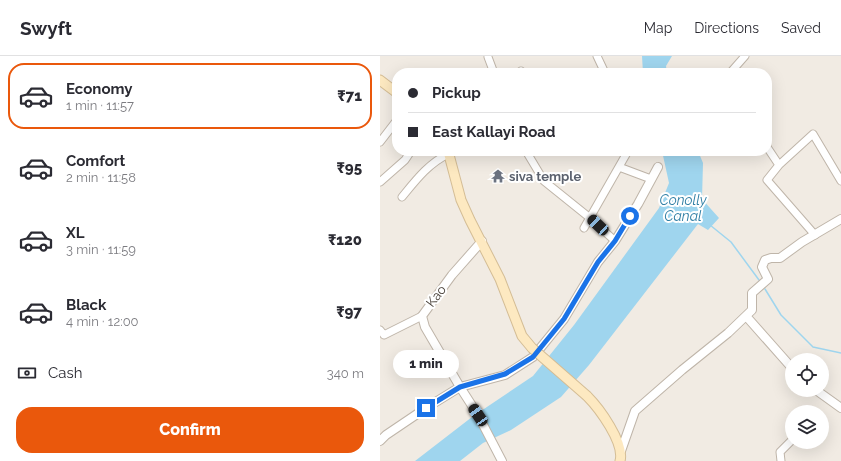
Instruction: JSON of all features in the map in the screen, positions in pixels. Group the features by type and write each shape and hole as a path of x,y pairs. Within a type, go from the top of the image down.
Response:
{"main road":[{"path":"380,80 392,89"},
{"path":"449,156 461,200 500,279 522,336 532,352 587,396 607,422 621,451 620,461"}],"street":[{"path":"597,56 603,68"},
{"path":"734,68 745,56"},
{"path":"488,57 492,68"},
{"path":"380,142 392,126"},
{"path":"815,235 767,180 779,165 814,134 841,181"},
{"path":"772,154 779,165"},
{"path":"380,182 406,156"},
{"path":"402,197 425,170 442,156"},
{"path":"529,156 544,181 590,218 615,241"},
{"path":"584,228 625,156"},
{"path":"619,167 651,179"},
{"path":"380,441 426,408 460,387 505,374 532,352 564,319 598,262 615,241 658,167"},
{"path":"621,451 635,411 752,310 752,293 768,279 762,267 764,262 768,258 780,258 802,242 841,219"},
{"name":"Kao","path":"482,241 452,275 422,316 425,327 478,415 502,461"},
{"path":"380,330 384,335 422,316"},
{"path":"746,316 785,360"},
{"path":"826,397 841,408"},
{"path":"780,461 780,452 785,447"}],"water":[{"path":"642,56 672,56 666,68 643,68"},
{"name":"Conolly Canal","path":"663,156 700,156 703,163 702,199 719,218 708,230 698,224 589,365 561,397 511,430 483,443 460,461 415,461 472,417 533,376 574,325 659,208 669,183"}],"waterway":[{"path":"710,225 731,242 759,280"},
{"path":"765,289 781,315 813,347 841,353"}],"place":[{"name":"siva temple","path":"498,176"}],"route":[{"path":"426,408 460,387 505,374 533,357 564,319 598,262 615,241 630,216"}]}
